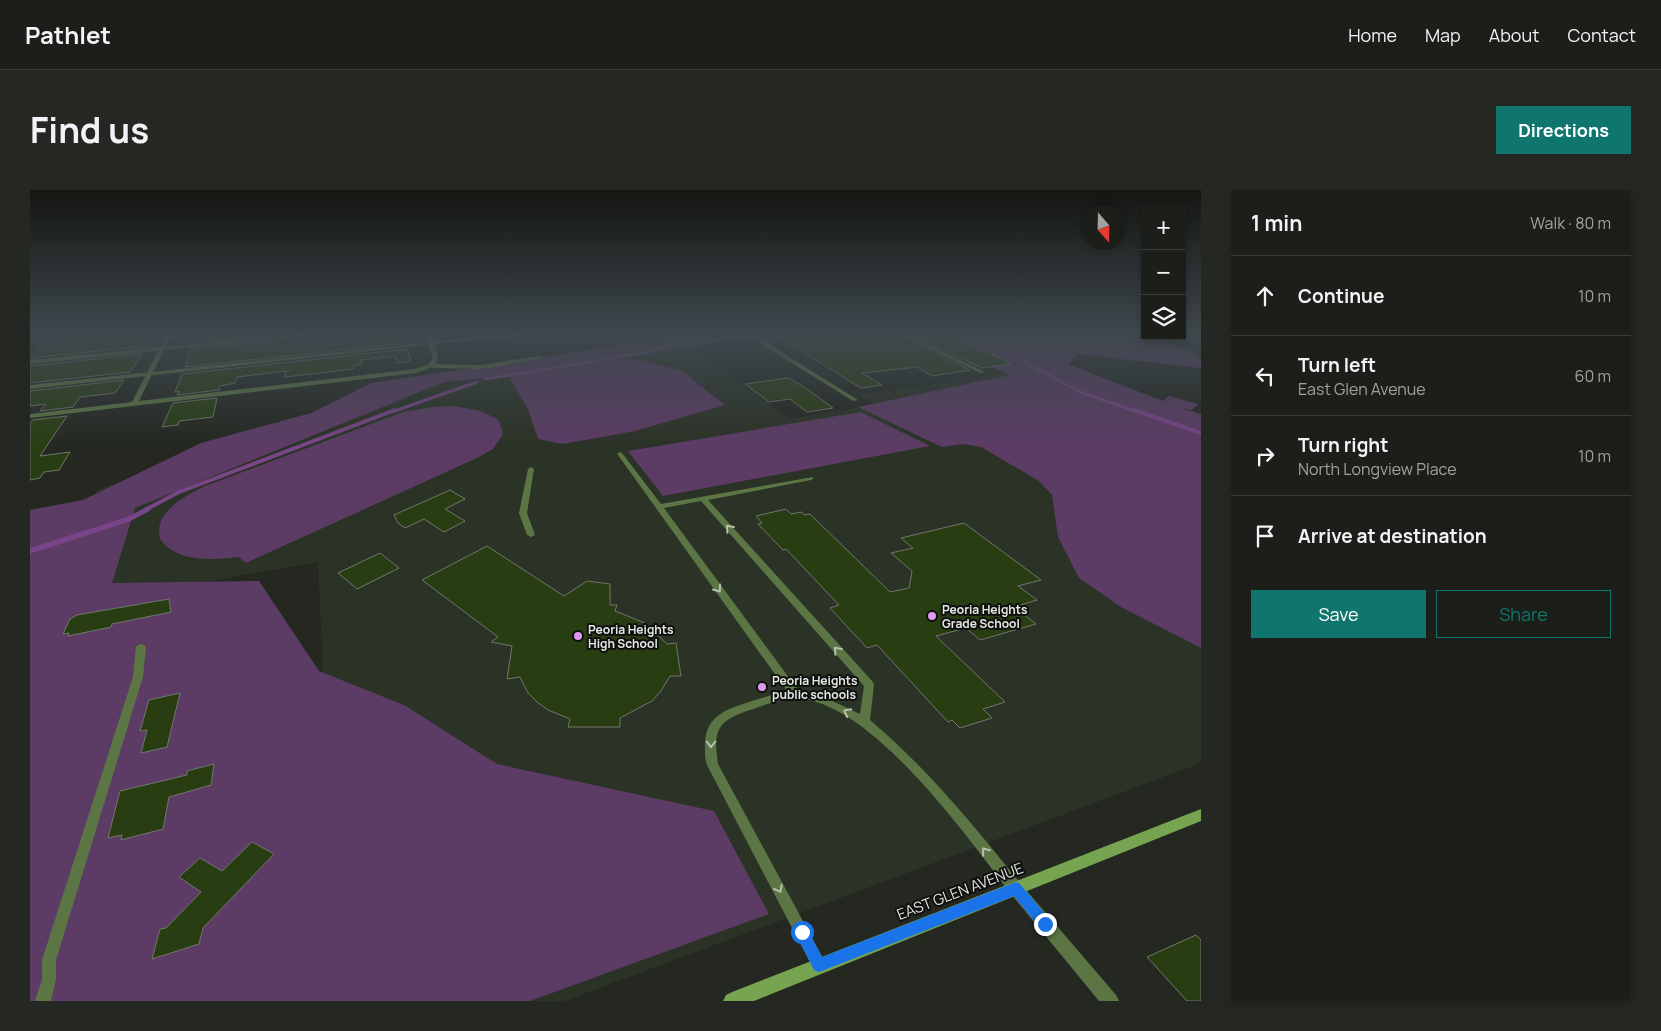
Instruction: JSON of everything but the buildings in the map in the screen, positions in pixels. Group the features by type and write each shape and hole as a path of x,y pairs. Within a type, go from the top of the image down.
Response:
{"street":[{"path":"30,416 405,372"},
{"path":"810,372 855,400"},
{"path":"134,404 147,374"},
{"name":"EAST GLEN AVENUE","path":"732,1001 1201,815"},
{"path":"1016,889 1110,1001"}],"lane":[{"path":"30,387 167,372"},
{"path":"620,454 795,694"},
{"path":"530,535 522,514 531,469"},
{"path":"659,507 811,478"},
{"path":"703,499 869,685 865,722"},
{"path":"43,1001 49,979 50,960 138,677 141,647"},
{"path":"819,965 712,764 709,741 712,728 720,718 731,712 795,694 831,704 865,722 940,796 1016,889"}],"shaded area":[{"path":"445,372 683,372 725,405 635,431 563,444 538,439 528,409 510,378 513,376 444,382 135,508 112,583 259,581 319,671 404,705 497,764 714,811 769,914 530,1001 30,1001 30,510 83,500 201,443 311,413 371,383"},
{"name":"Peoria Heights public schools","path":"456,372 726,372 789,419 874,405 859,395 1015,372 1052,372 1201,574 1201,763 565,1001 338,1001 318,562 42,611 97,490 438,374"},
{"path":"1003,372 1088,372 1163,401 1169,396 1198,404 1192,410 1178,407 1201,414 1201,648 1121,607 1079,578 1058,537 1052,495 1039,481 981,447 963,444 942,447 858,407 1010,375"},
{"path":"454,406 481,411 499,420 503,434 493,449 246,563 239,557 207,559 186,556 167,547 160,539 159,529 166,513 180,500 205,486 403,412"},
{"path":"861,412 930,446 663,496 628,451"}],"waterway":[{"path":"486,379 529,372"},
{"path":"1043,372 1080,392 1138,412"},
{"path":"392,412 477,382"},
{"path":"145,510 179,492 395,410"},
{"path":"1134,410 1201,433"},
{"path":"30,551 129,519 148,509"}],"place":[{"name":"Peoria Heights Grade School","path":"932,616"},
{"name":"Peoria Heights High School","path":"578,636"},
{"name":"Peoria Heights public schools","path":"762,687"}],"route":[{"path":"802,932 819,965 1016,889 1045,924"}]}
